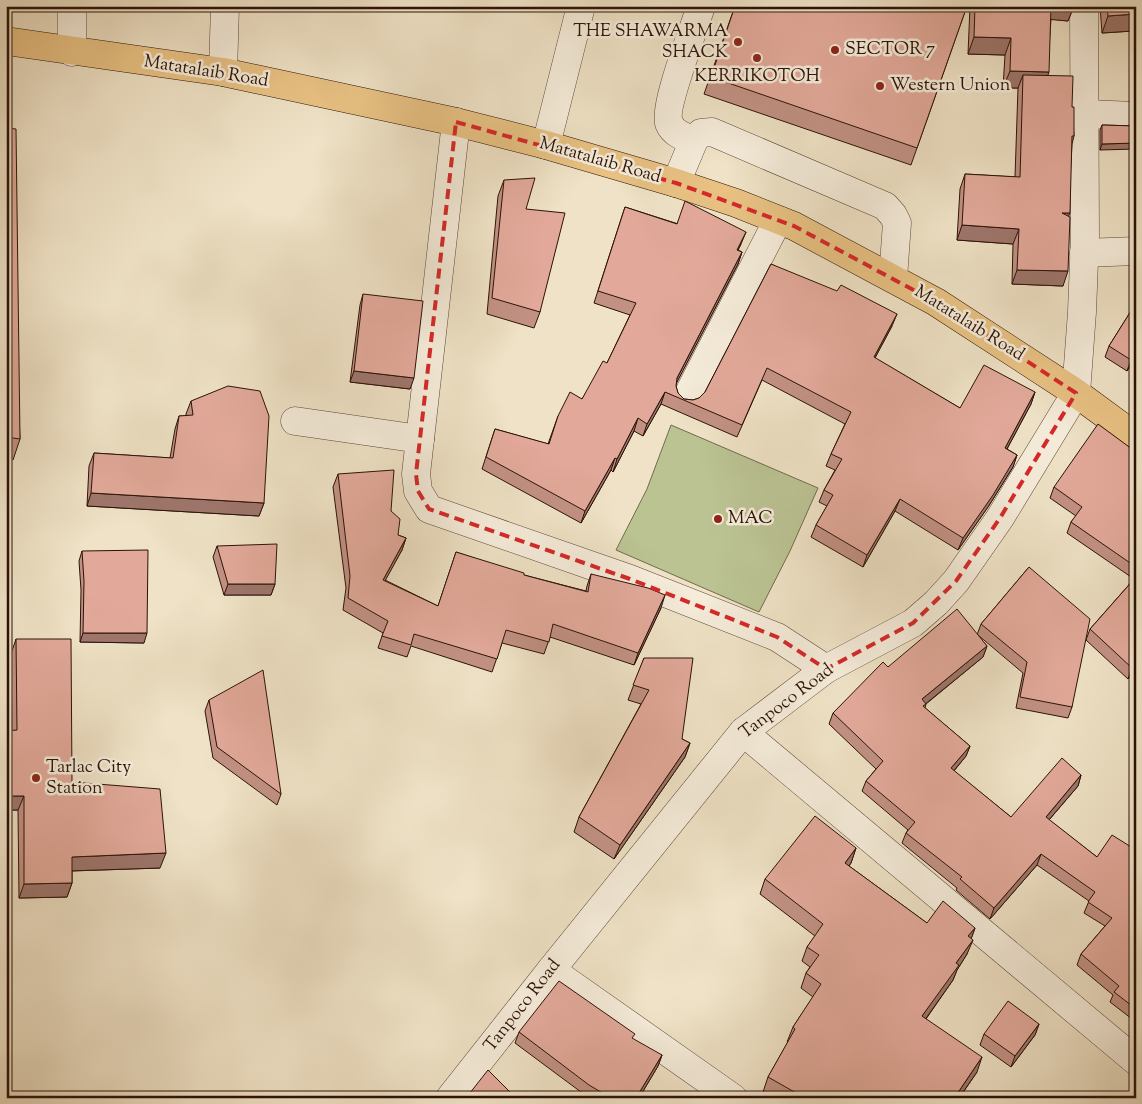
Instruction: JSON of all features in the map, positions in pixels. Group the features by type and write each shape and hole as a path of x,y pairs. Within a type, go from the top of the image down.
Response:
{"main road":[{"name":"Matatalaib Road","path":"6,41 72,52 223,72 456,122 546,145 676,183 794,226 893,278 936,302 1076,393 1136,437"}],"street":[{"path":"72,6 72,52"},
{"path":"223,72 225,6"},
{"path":"546,145 581,6"},
{"path":"694,140 678,134 669,122 669,104 701,6"},
{"path":"1076,393 1084,253 1084,6"},
{"path":"1085,114 1136,116"},
{"path":"456,122 416,474 418,491 429,509 630,579 776,637 826,669"},
{"path":"676,183 694,140 701,133 712,132 885,206 897,223 893,278"},
{"path":"687,397 778,220"},
{"path":"1084,253 1136,252"},
{"name":"Tanpoco Road","path":"450,1098 743,732 826,669 913,623 936,603 956,581 1000,518 1076,393"},
{"path":"295,420 420,439"},
{"path":"743,732 1136,1062"},
{"path":"551,970 733,1098"}],"highlighted area":[{"path":"456,122 676,183 794,226 936,302 1076,393 1000,518 956,581 913,623 826,669 777,637 630,579 429,509 418,491 416,474"}],"green space":[{"name":"MAC","path":"671,425 818,488 790,551 759,612 616,550 647,489"}],"building":[{"name":"SECTOR 7","path":"735,6 967,6 917,148 711,77"},
{"path":"975,6 1051,6 1049,72 1010,71 1011,38 974,37"},
{"path":"1107,6 1136,6 1136,14 1108,16"},
{"path":"1023,75 1073,76 1072,107 1074,107 1074,136 1072,136 1070,213 1062,213 1070,217 1068,271 1017,270 1019,229 962,225 965,174 1020,177"},
{"path":"1102,125 1136,126 1136,143 1102,144"},
{"path":"6,128 16,129 20,439 6,437"},
{"path":"535,178 526,209 565,213 540,312 492,298 504,180"},
{"path":"685,201 746,232 737,250 742,252 677,378 676,386 678,393 684,399 693,400 699,398 705,392 771,264 837,291 841,285 897,314 874,357 960,408 984,365 1035,392 1005,448 1017,455 993,495 963,538 900,499 867,555 816,525 833,495 824,490 842,459 831,454 851,412 767,368 742,425 665,392 647,424 638,418 617,459 615,458 585,511 486,457 495,429 549,444 558,416 570,392 582,399 603,361 607,363 636,303 598,291 625,207 677,224"},
{"path":"363,294 423,301 414,378 354,371"},
{"path":"1136,303 1136,354 1131,360 1109,346"},
{"path":"228,386 260,391 269,416 264,503 91,493 94,453 173,458 179,416 193,415 191,401"},
{"path":"1098,424 1136,452 1136,567 1071,522 1082,507 1054,487"},
{"path":"394,470 391,511 400,519 398,535 406,538 383,580 438,606 456,552 524,573 524,575 588,592 591,574 648,588 665,595 638,653 553,624 549,642 506,630 497,659 414,634 411,645 382,636 388,621 348,598 350,576 338,474"},
{"path":"277,544 275,584 228,584 217,546"},
{"path":"148,550 147,633 83,633 84,581 82,551"},
{"path":"1029,567 1090,619 1072,707 1020,697 1027,662 981,624"},
{"path":"1136,577 1136,665 1132,668 1090,629"},
{"path":"957,609 987,646 922,699 926,704 923,706 970,746 951,768 1011,817 1062,758 1081,775 1046,817 1097,857 1112,835 1136,850 1136,1009 1114,992 1119,986 1081,954 1112,918 1088,902 1095,892 1041,854 994,908 960,879 962,877 906,833 915,822 866,781 883,761 833,713 883,662 888,667"},
{"path":"16,639 71,639 72,782 160,789 166,853 72,857 72,883 24,884 24,796 6,796 6,731 17,730"},
{"path":"644,658 693,658 682,739 690,743 620,845 579,817 649,690 633,685"},
{"path":"263,670 281,794 217,747 209,700"},
{"path":"815,816 856,848 845,863 927,923 943,901 975,928 968,936 973,940 956,963 959,965 922,1016 982,1057 957,1094 962,1098 805,1098 768,1077 795,1029 793,1027 821,984 806,973 819,955 807,947 823,924 765,879"},
{"path":"559,981 635,1034 632,1038 662,1055 636,1098 611,1098 589,1085 519,1032"},
{"path":"1008,1001 1039,1024 1015,1056 984,1034"},
{"path":"488,1070 516,1098 466,1098"}],"place":[{"name":"THE SHAWARMA SHACK","path":"738,42"},
{"name":"SECTOR 7","path":"835,50"},
{"name":"KERRIKOTOH","path":"757,58"},
{"name":"Western Union","path":"880,86"},
{"name":"MAC","path":"718,519"},
{"name":"Tarlac City Station","path":"36,778"}]}
